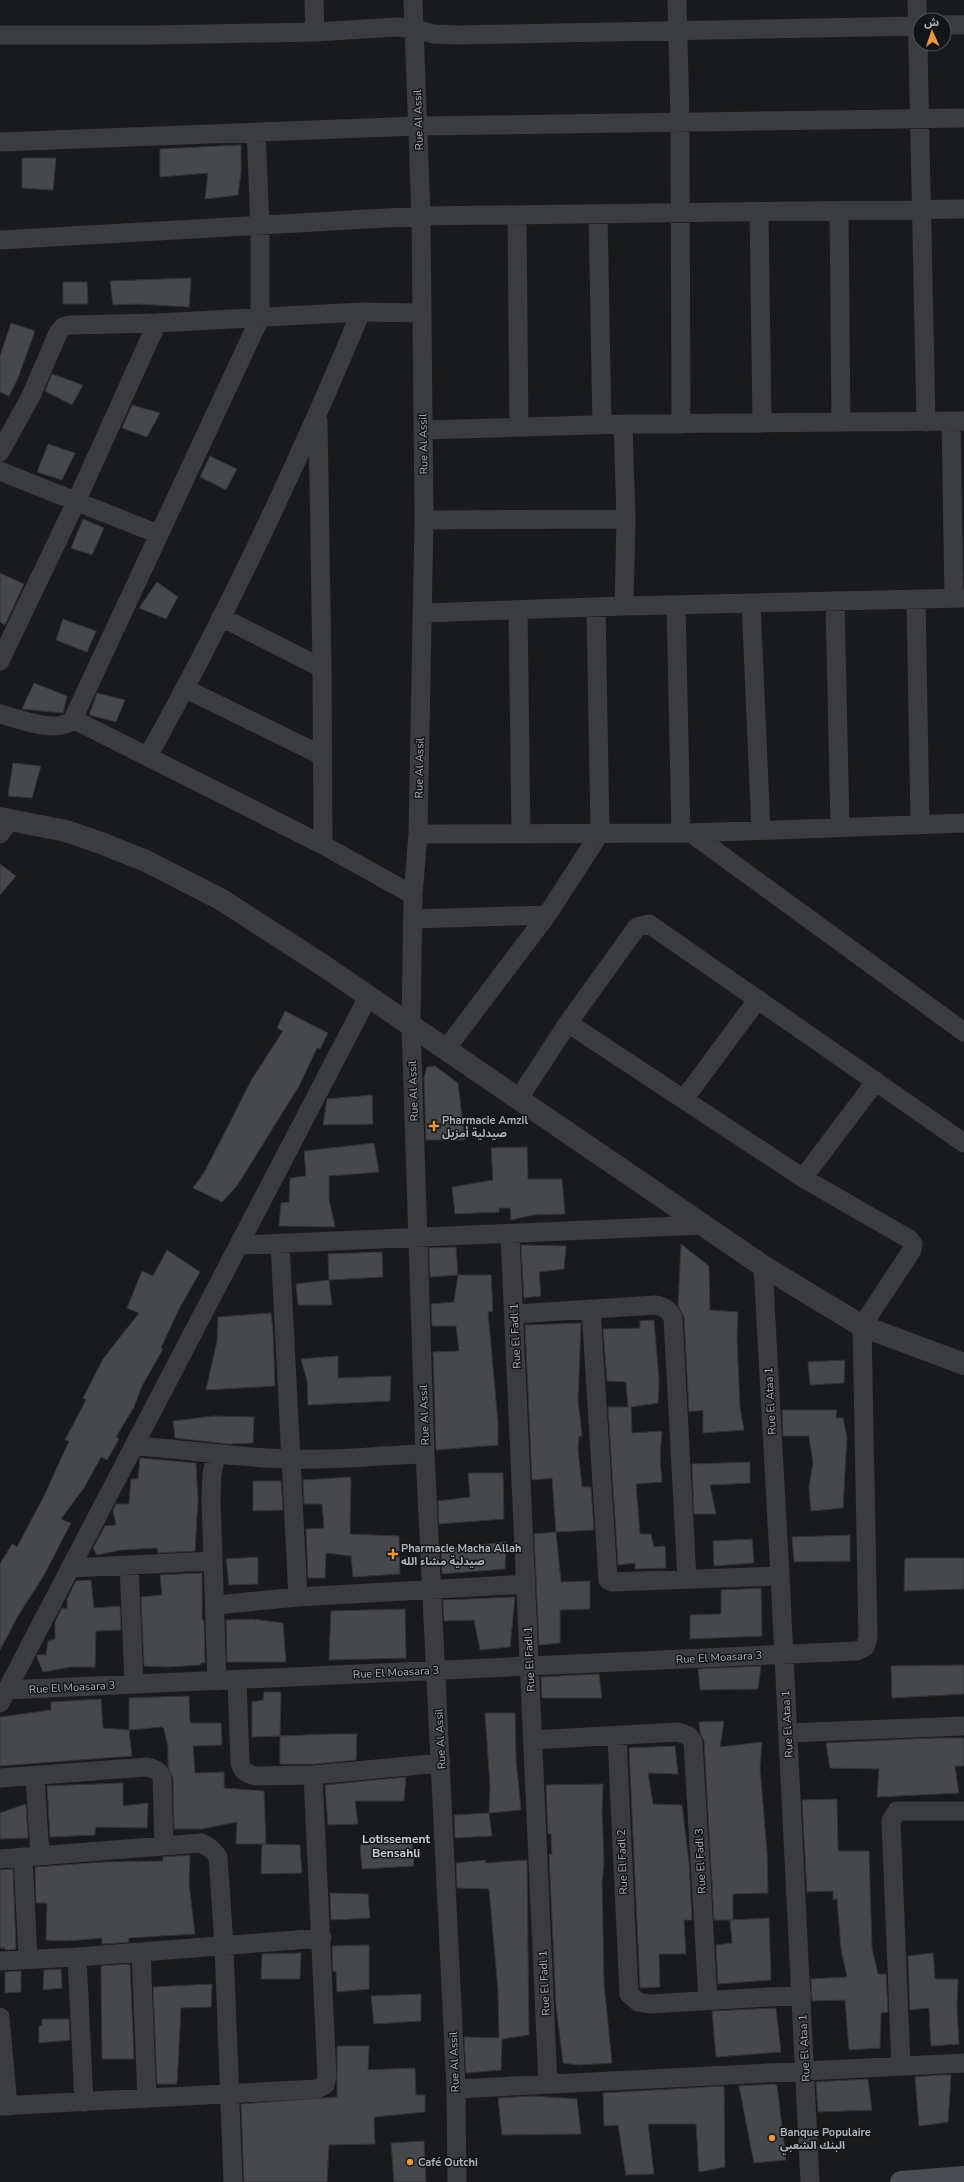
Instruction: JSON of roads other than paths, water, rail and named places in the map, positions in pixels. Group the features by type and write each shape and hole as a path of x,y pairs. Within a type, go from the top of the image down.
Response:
{"main road":[{"path":"901,2182 964,2177"}],"street":[{"path":"314,0 315,32"},
{"name":"Rue Al Assil","path":"413,0 421,216 424,520 418,834 413,895 411,1026 425,1454 433,1589 456,2089 457,2182"},
{"path":"677,0 681,213 681,424"},
{"path":"917,0 918,12"},
{"path":"952,25 964,25"},
{"path":"0,36 153,36 315,32 397,27 442,35 912,26"},
{"path":"919,52 919,120 926,422"},
{"path":"0,142 418,126 680,121 919,120 964,118"},
{"path":"0,714 53,727 65,726 73,719 260,318 260,225 256,132"},
{"path":"0,240 421,216 964,209"},
{"path":"840,211 841,422"},
{"path":"759,212 762,423"},
{"path":"598,214 602,425"},
{"path":"517,215 520,427"},
{"path":"0,452 31,396 58,333 63,328 76,324 157,323 361,312 421,313"},
{"path":"148,756 186,689 222,617 318,415 361,312"},
{"path":"0,661 6,631 76,502 157,323"},
{"path":"318,415 323,845"},
{"path":"423,613 624,606 959,598 957,421 623,424 424,430"},
{"path":"623,424 626,519 624,606"},
{"path":"0,471 158,534"},
{"path":"424,520 626,519"},
{"path":"916,599 920,824"},
{"path":"836,601 840,827"},
{"path":"751,603 762,830"},
{"path":"676,605 686,833"},
{"path":"446,1049 547,915 600,833 596,607"},
{"path":"518,610 521,834"},
{"path":"222,617 322,668"},
{"path":"186,689 321,755"},
{"path":"73,719 323,845 413,895"},
{"path":"418,834 686,833 964,823"},
{"path":"3,824 66,831 101,842 146,861 222,900 263,925 763,1266 862,1326 964,1364"},
{"path":"686,833 964,1032"},
{"path":"413,919 547,915"},
{"path":"518,1098 568,1023 637,927 644,924 654,926 964,1143"},
{"path":"3,1697 368,997"},
{"path":"684,1099 758,999"},
{"path":"568,1023 803,1178 909,1239 913,1244 912,1250 862,1326"},
{"path":"803,1178 876,1081"},
{"path":"240,1245 510,1235 702,1225"},
{"name":"Rue El Fadl 1","path":"510,1235 548,2084"},
{"path":"280,1244 298,1597"},
{"name":"Rue El Ataa 1","path":"763,1266 802,1995 810,2182"},
{"path":"514,1314 656,1305 663,1306 669,1311 672,1318 687,1579"},
{"path":"591,1309 607,1576 612,1582 780,1576"},
{"name":"Rue El Moasara 3","path":"3,1697 134,1684 857,1651 865,1647 868,1638 862,1326"},
{"path":"135,1446 192,1450 216,1455 290,1459 425,1454"},
{"path":"216,1455 212,1474 212,1561 216,1605 217,1681"},
{"path":"70,1568 212,1561"},
{"path":"129,1565 134,1684"},
{"path":"216,1605 298,1597 526,1584"},
{"path":"237,1680 240,1763 243,1770 255,1776 313,1775 441,1763"},
{"path":"788,1733 964,1726"},
{"name":"Rue El Fadl 3","path":"617,1737 678,1732 689,1736 693,1742 708,2000"},
{"path":"533,1740 617,1737"},
{"name":"Rue El Fadl 2","path":"617,1737 627,1988 633,1998 650,2004 708,2000"},
{"path":"0,1778 147,1767 154,1769 160,1772 162,1778 164,1846"},
{"path":"0,2026 4,2106 147,2100 228,2094 317,2090 325,2085 328,2077 313,1775"},
{"path":"28,1959 35,1776"},
{"path":"901,2066 891,1820 897,1811 964,1811"},
{"path":"0,1859 201,1843 207,1845 218,1858 224,1946 232,2182"},
{"path":"0,1961 77,1957 322,1938"},
{"path":"141,1952 147,2100"},
{"path":"77,1957 84,2102"},
{"path":"708,2000 802,1995"},
{"path":"456,2089 964,2063"}],"place":[{"name":"Pharmacie Amzil صيدلية أمزيل","path":"434,1126"},
{"name":"Pharmacie Macha Allah صيدلية مشاء الله","path":"393,1554"},
{"name":"Banque Populaire البنك الشعبي","path":"772,2138"},
{"name":"Café Outchi","path":"410,2162"}],"district":[{"name":"Lotissement Bensahli","path":"396,1846"}]}
